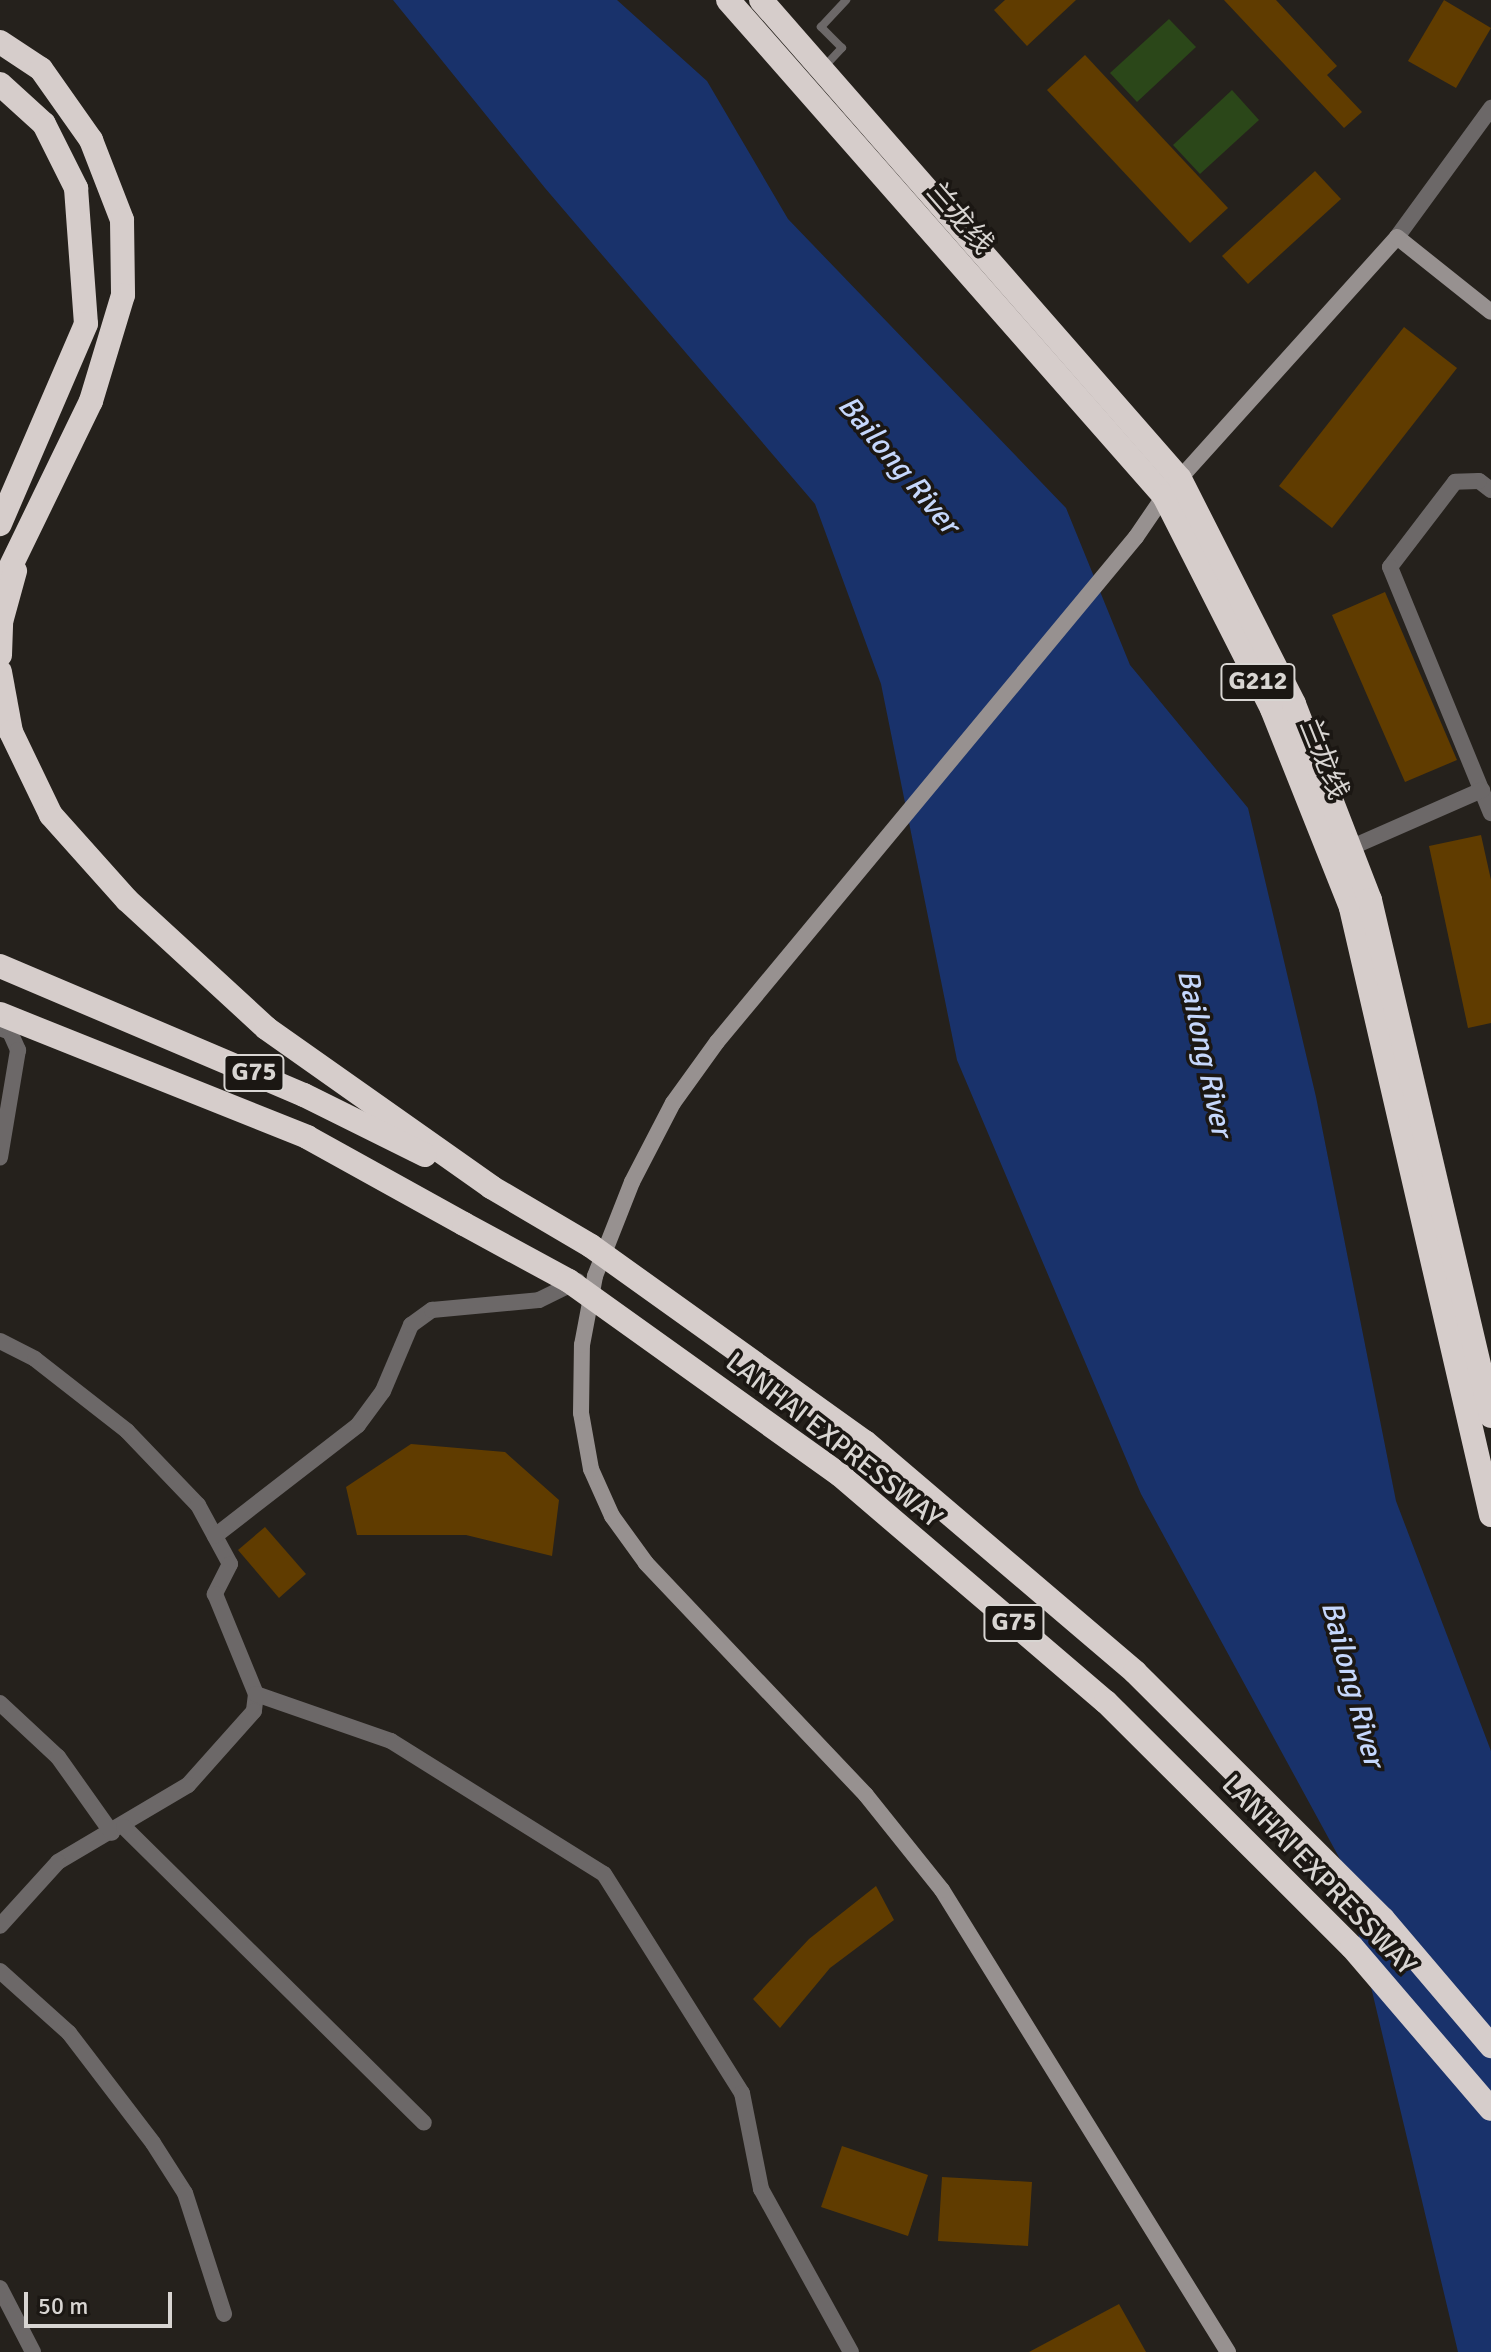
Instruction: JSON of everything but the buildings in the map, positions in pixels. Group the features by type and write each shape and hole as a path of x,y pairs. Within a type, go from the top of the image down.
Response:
{"highway":[{"name":"兰龙线","path":"728,0 1172,487"},
{"name":"兰龙线","path":"761,0 1172,487 1340,852 1370,900 1491,1416"},
{"path":"0,42 41,69 91,140 122,220 123,295 91,401 0,588"},
{"path":"0,84 44,124 76,188 86,324 0,524"},
{"path":"0,655 1,622 26,534"},
{"path":"0,672 11,732 51,815 127,900 266,1028 491,1187"},
{"name":"兰龙线","path":"1340,852 1485,1468 1491,1515"},
{"name":"LANHAI EXPRESSWAY","path":"6,968 304,1095 491,1187 591,1246 865,1442 1135,1672 1383,1919 1491,2046"},
{"name":"LANHAI EXPRESSWAY","path":"0,1014 307,1137 569,1281 840,1475 1106,1702 1352,1947 1491,2109"}],"street":[{"path":"1228,2352 942,1890 866,1795 646,1563 612,1516 591,1469 581,1413 582,1345 595,1276 632,1182 673,1103 717,1042 1136,537 1172,487 1397,237 1491,108"},
{"path":"1397,237 1491,312"},
{"path":"1491,490 1479,481 1455,482 1390,567 1491,813"},
{"path":"1340,852 1482,790"},
{"path":"0,1028 10,1032 18,1050 0,1158"},
{"path":"215,1536 358,1425 383,1391 411,1325 432,1310 539,1300 595,1276"},
{"path":"0,1341 35,1359 127,1431 198,1505 230,1564 215,1594 256,1694 254,1711 188,1785 118,1830 58,1862 0,1926"},
{"path":"256,1694 391,1741 604,1874 742,2093 761,2189 851,2352"},
{"path":"0,1703 58,1757 118,1830 424,2123"},
{"path":"0,1971 69,2033 153,2143 185,2193 224,2314"},
{"path":"0,2288 33,2352"}],"lane":[{"path":"821,69 842,48 821,27 846,0"}],"green space":[{"path":"1169,19 1196,47 1137,102 1110,73"},
{"path":"1232,90 1259,120 1200,174 1173,145"}],"water":[{"name":"Bailong River","path":"393,0 617,0 707,81 788,219 1066,508 1130,665 1248,808 1316,1097 1396,1501 1491,1751 1491,2352 1458,2352 1341,1861 1141,1494 957,1060 881,684 815,504 545,188"}]}
